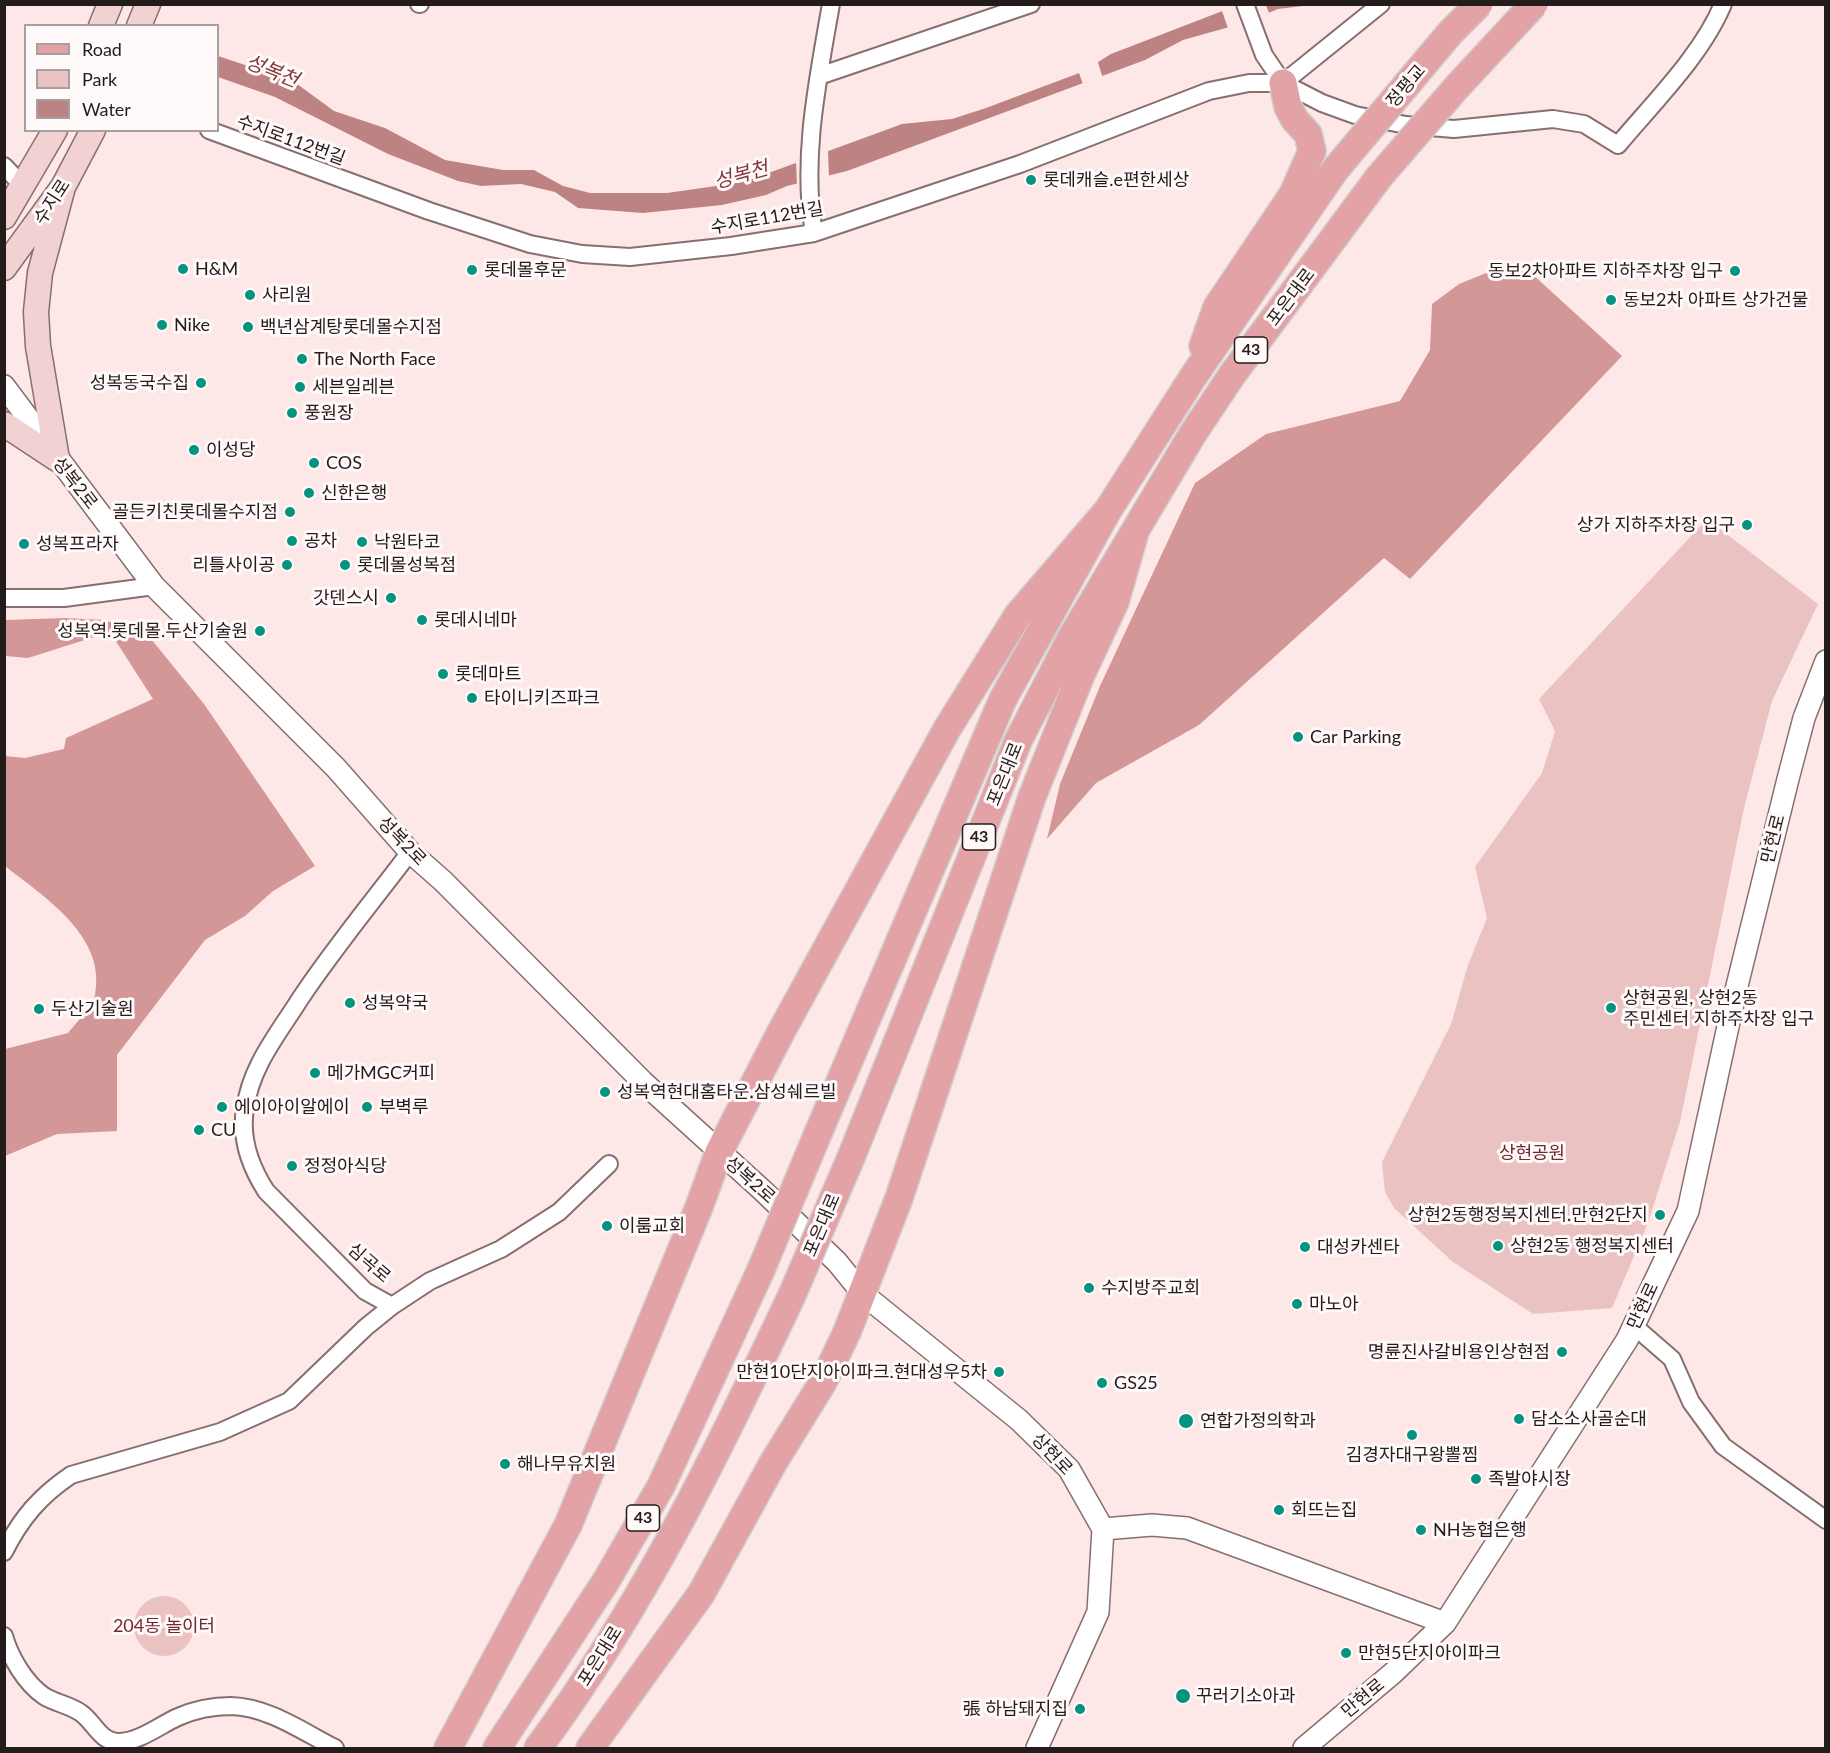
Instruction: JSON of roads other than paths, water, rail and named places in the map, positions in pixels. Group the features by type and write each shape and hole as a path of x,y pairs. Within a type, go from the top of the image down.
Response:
{"main road":[{"path":"102,24 110,4"},
{"path":"140,24 148,4"},
{"name":"정평교","path":"1335,170 1450,33 1479,4"},
{"name":"포은대로","path":"538,1749 594,1667 665,1553 792,1295 852,1155 1018,741 1070,640 1232,375 1379,177 1456,88 1534,4"},
{"path":"1193,377 1217,307 1293,194 1312,151 1308,134 1295,120 1288,107 1283,82"},
{"name":"수지로","path":"4,217 54,132"},
{"name":"수지로","path":"4,268 63,187 92,132"},
{"name":"포은대로","path":"497,1749 569,1640 661,1486 707,1391 760,1272 1003,699 1108,510 1193,377 1335,170"},
{"path":"57,459 38,346 36,312 40,273 63,187"},
{"path":"4,424 57,459"},
{"path":"448,1749 568,1525 699,1207 719,1152 782,1030 947,729 1018,615 1108,510"},
{"path":"590,1749 701,1594 773,1463 823,1382 863,1294 903,1188 1032,797 1080,677 1115,602 1135,532"}],"street":[{"path":"814,233 811,213 812,118 831,4"},
{"path":"819,76 1031,4"},
{"path":"1245,4 1264,55 1283,82 1322,104 1355,115 1406,125 1454,129 1553,119 1584,124 1618,145 1685,65 1719,16 1723,4"},
{"path":"1283,82 1381,4"},
{"name":"수지로112번길","path":"214,132 429,211 530,244 582,254 630,257 731,246 814,233 1020,164 1209,91 1249,82 1283,82"},
{"path":"4,166 23,186"},
{"name":"성복2로","path":"4,386 154,586 336,768 411,852 443,881 644,1083 837,1262"},
{"path":"4,598 64,598 154,586"},
{"name":"만현로","path":"1304,1749 1393,1673 1445,1623 1634,1326 1688,1211 1735,994 1788,779 1804,718 1826,661"},
{"name":"심곡로","path":"4,1552 32,1506 51,1488 72,1475 220,1432 289,1401 338,1357 366,1327 392,1306 365,1291 266,1191 254,1172 244,1139 244,1109 252,1080 274,1036 315,976 411,852"},
{"path":"392,1306 430,1281 501,1249 559,1212 609,1164"},
{"name":"상현로","path":"837,1262 863,1294 1028,1428 1069,1469 1103,1529"},
{"path":"1634,1326 1672,1359 1691,1402 1723,1446 1826,1520"},
{"path":"1037,1749 1098,1612 1103,1529 1152,1525 1187,1528 1445,1623"},
{"path":"4,1636 12,1655 32,1685 43,1695 81,1713 108,1740 117,1743 130,1741 180,1716 213,1707 232,1706 268,1714 336,1749"}],"water":[{"path":"1238,5 1311,5 1278,9 1247,22 1183,40 1145,60 847,171 787,186 766,195 722,205 643,213 578,208 555,192 521,184 481,186 458,181 388,154 275,97 219,77 219,56 293,81 334,111 385,128 445,160 503,170 534,170 563,186 590,193 667,193 744,182 902,124 952,119 1082,72 1111,54"}],"place":[{"name":"롯데캐슬.e편한세상","path":"1031,180"},
{"name":"H&M","path":"183,269"},
{"name":"롯데몰후문","path":"472,270"},
{"name":"동보2차아파트 지하주차장 입구","path":"1735,271"},
{"name":"사리원","path":"250,295"},
{"name":"동보2차 아파트 상가건물","path":"1611,300"},
{"name":"Nike","path":"162,325"},
{"name":"백년삼계탕롯데몰수지점","path":"248,327"},
{"name":"The North Face","path":"302,359"},
{"name":"성복동국수집","path":"201,383"},
{"name":"세븐일레븐","path":"300,387"},
{"name":"풍원장","path":"292,413"},
{"name":"이성당","path":"194,450"},
{"name":"COS","path":"314,463"},
{"name":"신한은행","path":"309,493"},
{"name":"골든키친롯데몰수지점","path":"290,512"},
{"name":"상가 지하주차장 입구","path":"1747,525"},
{"name":"공차","path":"292,541"},
{"name":"낙원타코","path":"362,542"},
{"name":"성복프라자","path":"24,544"},
{"name":"리틀사이공","path":"287,565"},
{"name":"롯데몰성복점","path":"345,565"},
{"name":"갓덴스시","path":"391,598"},
{"name":"롯데시네마","path":"422,620"},
{"name":"성복역.롯데몰.두산기술원","path":"260,631"},
{"name":"롯데마트","path":"443,674"},
{"name":"타이니키즈파크","path":"472,698"},
{"name":"Car Parking","path":"1298,737"},
{"name":"성복약국","path":"350,1003"},
{"name":"상현공원, 상현2동 주민센터 지하주차장 입구","path":"1611,1008"},
{"name":"두산기술원","path":"39,1009"},
{"name":"메가MGC커피","path":"315,1073"},
{"name":"성복역현대홈타운.삼성쉐르빌","path":"605,1092"},
{"name":"에이아이알에이","path":"222,1107"},
{"name":"부벽루","path":"367,1107"},
{"name":"CU","path":"199,1130"},
{"name":"정정아식당","path":"292,1166"},
{"name":"상현2동행정복지센터.만현2단지","path":"1660,1215"},
{"name":"이룸교회","path":"607,1226"},
{"name":"상현2동 행정복지센터","path":"1498,1246"},
{"name":"대성카센타","path":"1305,1247"},
{"name":"수지방주교회","path":"1089,1288"},
{"name":"마노아","path":"1297,1304"},
{"name":"명륜진사갈비용인상현점","path":"1562,1352"},
{"name":"만현10단지아이파크.현대성우5차","path":"999,1372"},
{"name":"GS25","path":"1102,1383"},
{"name":"담소소사골순대","path":"1519,1419"},
{"name":"연합가정의학과","path":"1186,1421"},
{"name":"김경자대구왕뽈찜","path":"1412,1435"},
{"name":"해나무유치원","path":"505,1464"},
{"name":"족발야시장","path":"1476,1479"},
{"name":"회뜨는집","path":"1279,1510"},
{"name":"NH농협은행","path":"1421,1530"},
{"name":"만현5단지아이파크","path":"1346,1653"},
{"name":"꾸러기소아과","path":"1183,1696"},
{"name":"張 하남돼지집","path":"1080,1709"}],"water label":[{"name":"성복천","path":"272,71"},
{"name":"성복천","path":"741,175"}],"park label":[{"name":"상현공원","path":"1532,1153"},
{"name":"204동 놀이터","path":"164,1626"}]}
